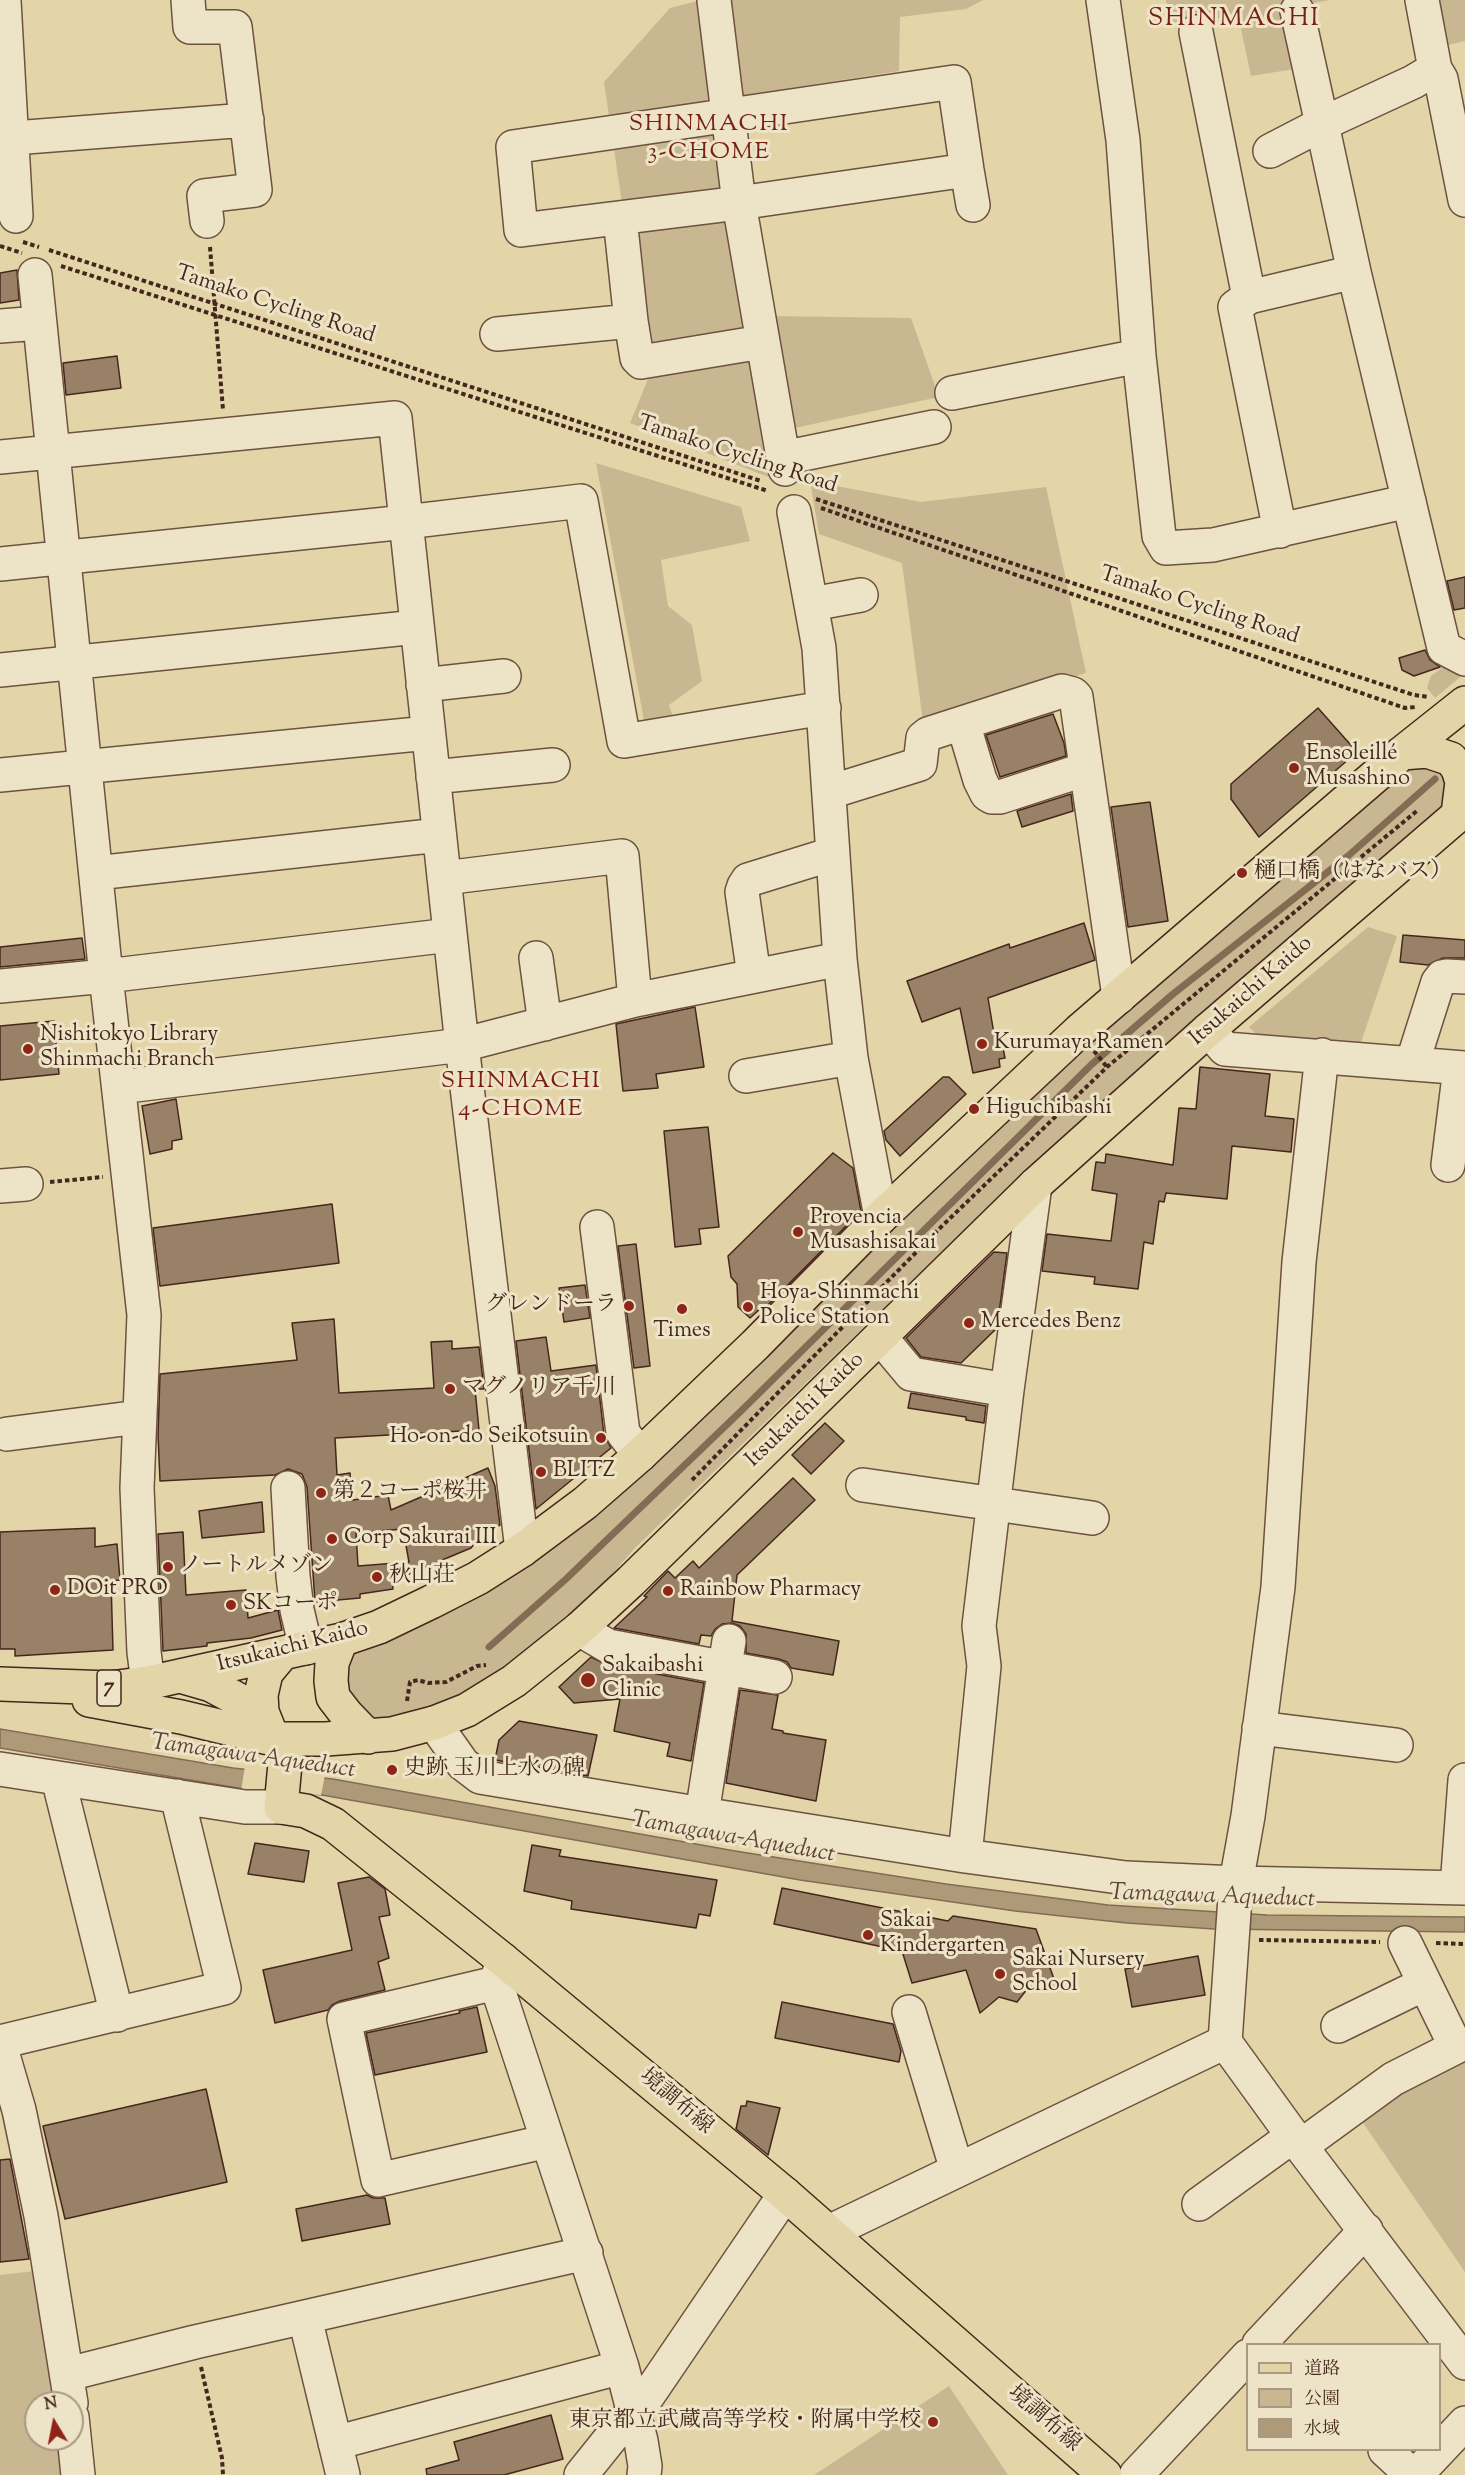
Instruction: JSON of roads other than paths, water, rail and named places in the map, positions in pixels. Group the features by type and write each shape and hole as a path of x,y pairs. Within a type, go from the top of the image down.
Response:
{"main road":[{"name":"Itsukaichi Kaido","path":"0,1684 110,1688 148,1683 341,1640 379,1627 431,1602 477,1578 522,1550 585,1503 640,1455 755,1345 881,1217 1119,997 1402,753 1445,708"},
{"path":"1402,753 1427,751 1451,759 1458,769 1462,782 1462,811"},
{"name":"Itsukaichi Kaido","path":"38,1687 63,1695 182,1717 280,1746 368,1737 434,1723 467,1710 514,1681 579,1629 881,1338 1035,1185 1208,1030 1462,811"},
{"path":"341,1640 332,1663 333,1697 345,1714 368,1737"},
{"path":"282,1802 280,1746 262,1712 261,1695 266,1673 294,1652"},
{"path":"180,1676 211,1685 237,1699 249,1708 280,1746"},
{"name":"境調布線","path":"282,1802 306,1810 333,1824 500,1972 785,2194 1105,2475"}],"street":[{"path":"188,0 190,27 235,27 255,190 204,196 207,221"},
{"path":"714,0 739,203 762,342 776,475 934,427"},
{"path":"1102,0 1123,140 1139,356 1159,536 1166,548 1213,545 1409,501"},
{"path":"1422,0 1435,69 1441,79 1465,200"},
{"path":"0,1 4,1 5,139 18,232"},
{"path":"1297,11 1354,272 1444,648 1465,659"},
{"path":"1196,32 1249,297"},
{"path":"1270,151 1413,82 1435,69"},
{"path":"967,170 739,203 521,230 513,147 954,82 973,205"},
{"path":"5,139 247,120"},
{"path":"620,218 631,321 637,358 641,362 762,342"},
{"path":"44,269 39,323 127,1175 144,1315 137,1488 144,1652 148,1683"},
{"path":"1280,531 1235,307 1249,297 1354,272"},
{"path":"497,334 631,321"},
{"path":"0,326 39,323"},
{"path":"952,393 1139,356"},
{"path":"0,457 395,418 462,1045 522,1550"},
{"path":"0,564 406,522 581,501 624,741 824,708"},
{"path":"806,505 812,604 819,648 824,708 840,959 851,1058 881,1217"},
{"path":"812,604 861,595"},
{"path":"0,670 417,627"},
{"path":"423,685 504,676"},
{"path":"830,792 920,764 923,738 928,734 1068,691 1076,697 1119,997"},
{"path":"963,723 980,780 987,794 993,797 1000,797 1086,769"},
{"path":"0,775 428,733"},
{"path":"433,777 553,765"},
{"path":"96,873 439,835"},
{"path":"754,976 742,892 744,886 748,880 832,854"},
{"path":"444,878 622,856 635,1000"},
{"path":"0,986 106,976 450,935"},
{"path":"536,958 545,1024"},
{"path":"119,1087 462,1045 635,1000 840,959"},
{"path":"1412,1064 1438,982 1442,977 1447,976 1465,977"},
{"path":"1208,1030 1225,1049 1462,1068 1448,1165"},
{"path":"1322,1055 1299,1262 1278,1587 1236,1892 1225,2042 1465,2363"},
{"path":"746,1076 851,1058"},
{"path":"965,1856 984,1666 979,1626 1006,1390 1035,1185"},
{"path":"597,1227 623,1432 640,1455"},
{"path":"881,1338 911,1374 1006,1390"},
{"path":"7,1434 139,1417"},
{"path":"863,1485 1092,1518"},
{"path":"288,1488 297,1610 294,1652"},
{"path":"579,1629 608,1646 727,1654 775,1677"},
{"path":"702,1814 727,1654"},
{"path":"434,1723 463,1764 480,1777 965,1856 1236,1892 1461,1887 1465,1780"},
{"path":"1259,1728 1396,1745"},
{"path":"0,1769 245,1807 282,1802"},
{"path":"58,1778 117,2015"},
{"path":"177,1796 224,1988 0,2044 19,2110 41,2216 69,2388 195,2342 586,2253"},
{"path":"1199,2204 1393,2079 1456,2047 1405,1943"},
{"path":"549,2141 378,2180 344,2019 500,1972 549,2141 622,2367 640,2407 644,2475"},
{"path":"1338,2026 1424,1984"},
{"path":"909,2012 957,2170"},
{"path":"829,2232 1225,2042"},
{"path":"581,2475 618,2429 640,2407 785,2194"},
{"path":"1264,2343 1366,2230"},
{"path":"305,2318 343,2475"},
{"path":"1136,2475 1246,2362"},
{"path":"335,2443 622,2367"},
{"path":"1441,2448 1465,2423"},
{"path":"76,2451 78,2475"},
{"path":"1386,2451 1412,2475"},
{"path":"1416,2475 1439,2451"}],"water":[{"path":"0,1729 233,1768 333,1779 735,1851 946,1884 1108,1905 1267,1915 1465,1917 1465,1932 1214,1929 1127,1923 1015,1911 800,1880 322,1795 238,1788 0,1748"}],"waterway":[{"path":"489,1647 566,1579 740,1412 1092,1064 1173,994 1348,856 1435,779"}],"place":[{"name":"Ensoleillé Musashino","path":"1294,768"},
{"name":"樋口橋（はなバス）","path":"1242,873"},
{"name":"Kurumaya Ramen","path":"982,1044"},
{"name":"Nishitokyo Library Shinmachi Branch","path":"28,1049"},
{"name":"Higuchibashi","path":"974,1109"},
{"name":"Provencia Musashisakai","path":"798,1232"},
{"name":"グレンドーラ","path":"629,1306"},
{"name":"Hoya-Shinmachi Police Station","path":"748,1307"},
{"name":"Times","path":"682,1309"},
{"name":"Mercedes Benz","path":"969,1323"},
{"name":"マグノリア千川","path":"450,1389"},
{"name":"Ho-on-do Seikotsuin","path":"601,1438"},
{"name":"BLITZ","path":"541,1472"},
{"name":"第２コーポ桜井","path":"321,1493"},
{"name":"Corp Sakurai III","path":"332,1539"},
{"name":"ノートルメゾン","path":"168,1567"},
{"name":"秋山荘","path":"377,1577"},
{"name":"DOit PRO","path":"55,1590"},
{"name":"Rainbow Pharmacy","path":"668,1591"},
{"name":"SKコーポ","path":"231,1605"},
{"name":"Sakaibashi Clinic","path":"588,1680"},
{"name":"史跡 玉川上水の碑","path":"392,1770"},
{"name":"Sakai Kindergarten","path":"868,1935"},
{"name":"Sakai Nursery School","path":"1000,1974"},
{"name":"東京都立武蔵高等学校・附属中学校","path":"933,2422"}],"district":[{"name":"SHINMACHI","path":"1234,21"},
{"name":"SHINMACHI 3-CHOME","path":"709,140"},
{"name":"SHINMACHI 4-CHOME","path":"521,1097"}],"water label":[{"name":"Tamagawa Aqueduct","path":"253,1758"},
{"name":"Tamagawa Aqueduct","path":"733,1839"},
{"name":"Tamagawa Aqueduct","path":"1212,1898"}]}
